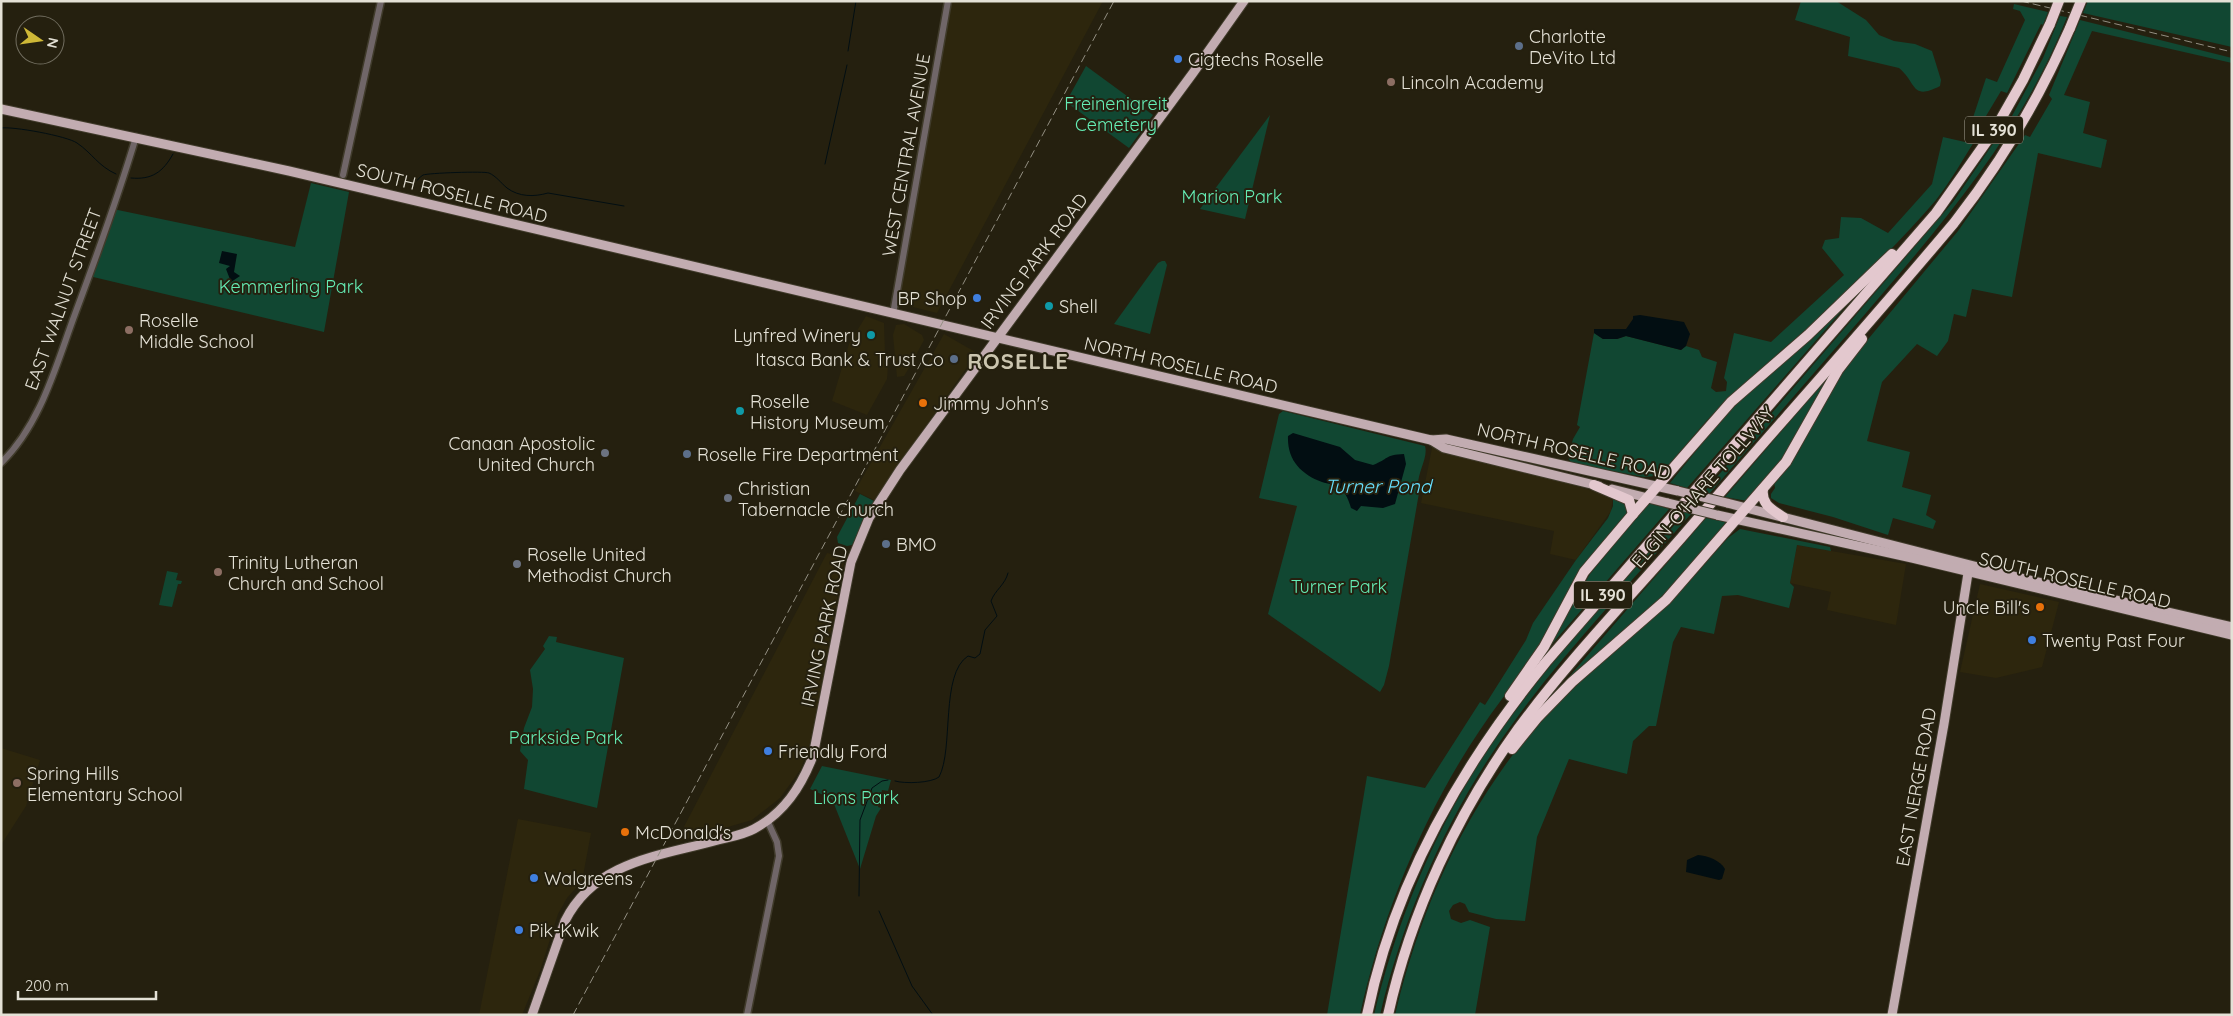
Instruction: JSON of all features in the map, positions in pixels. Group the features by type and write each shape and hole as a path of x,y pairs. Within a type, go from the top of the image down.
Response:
{"highway":[{"name":"ELGIN-O'HARE TOLLWAY","path":"1367,1015 1387,943 1414,870 1442,812 1479,750 1546,662 1923,228 1953,190 1994,132 2023,80 2059,1"},
{"name":"ELGIN-O'HARE TOLLWAY","path":"1388,1015 1409,942 1432,881 1456,830 1486,777 1546,693 1954,223 2002,156 2044,84 2081,1"},
{"path":"1479,750 1485,732 1538,658 1584,572 1633,514 1731,402 1808,335 1897,250 1923,228"},
{"path":"1486,777 1502,762 1553,700 1593,662 1666,600 1737,520 1795,449 1838,370 1898,296 1904,280"},
{"path":"1594,485 1629,500 1633,514"},
{"path":"1763,489 1762,496 1766,504 1783,517"}],"main road":[{"name":"IRVING PARK ROAD","path":"532,1015 565,921 572,907 598,880 629,864 753,829 767,820 794,795 805,777 813,756 851,562 860,536 877,504 996,338 1193,73 1244,1"},
{"name":"SOUTH ROSELLE ROAD","path":"1,109 299,173 893,314"},
{"name":"NORTH ROSELLE ROAD","path":"893,314 1431,440 1446,439 1657,486 1783,517 1912,554"},
{"name":"NORTH ROSELLE ROAD","path":"1431,440 1444,448 1534,468 1594,485 1737,520 1912,554"},
{"name":"SOUTH ROSELLE ROAD","path":"1912,554 2232,635"},
{"name":"SOUTH ROSELLE ROAD","path":"1969,568 2232,627"},
{"name":"EAST NERGE ROAD","path":"1892,1015 1944,724 1969,568"}],"street":[{"path":"343,175 381,1"},
{"name":"WEST CENTRAL AVENUE","path":"893,314 948,1"},
{"name":"EAST WALNUT STREET","path":"1,463 20,442 40,405 99,251 136,137"},
{"path":"747,1015 778,864 777,842 767,820"}],"shaded area":[{"path":"952,1 1103,1 937,313 901,304 900,292"},
{"path":"866,316 884,323 885,353 888,366 887,379 867,415 832,401 849,344"},
{"path":"904,324 922,335 924,340 904,376 897,377 893,335 896,325"},
{"path":"944,334 977,353 874,500 855,491"},
{"path":"1433,443 1613,497 1611,511 1576,560 1550,554 1554,531 1421,503"},
{"path":"1797,545 1906,564 1896,625 1827,610 1831,592 1790,583"},
{"path":"827,553 845,557 811,740 801,769 780,798 752,820 676,842"},
{"path":"1980,584 2059,602 2042,667 1996,678 1960,672"},
{"name":"Spring Hills Elementary School","path":"1,748 40,760 26,806 1,845"},
{"path":"518,819 591,833 582,881 567,898 558,914 540,971 522,1015 479,1015"}],"green space":[{"path":"1801,1 1836,1 1866,20 1879,35 1894,41 1915,44 1932,51 1941,80 1940,86 1924,92 1919,91 1899,68 1848,56 1850,37 1795,20"},
{"path":"2088,1 2232,1 2232,47 2083,13"},
{"path":"2014,4 2048,12 2043,25 2041,24 2007,93 2001,91 1974,136 1976,139 1947,185 1936,200 1880,261 1707,420 1661,474 1644,477 1571,463 1568,457 1573,439 1580,427 1577,425 1594,333 1603,339 1617,339 1626,336 1681,350 1686,346 1699,350 1702,357 1717,362 1711,388 1716,392 1726,391 1727,382 1724,378 1734,333 1771,342 1844,275 1822,248 1825,240 1839,238 1841,217 1861,218 1888,233 1932,184 1943,137 1965,142 1986,78 1997,82 2025,20 2020,11 2013,9"},
{"path":"2060,16 2067,17 2049,58 2005,136 1979,173 1924,244 1866,313 1710,493 1704,492 1953,202 2012,116 2043,58"},
{"path":"2080,20 2232,58 2232,63 2092,31 2064,95 2090,102 2083,133 2107,140 2101,168 2038,153 2012,297 1972,289 1966,317 1954,314 1948,341 1937,356 1917,344 1882,382 1867,441 1910,452 1902,487 1931,495 1926,515 1936,521 1933,529 1893,518 1888,535 1833,517 1779,503 1771,498 1775,488 1774,482 1798,453 1827,397 1850,361 1958,231 2025,135 2030,137 2052,99 2049,95"},
{"name":"Freinenigreit Cemetery","path":"1086,66 1153,115 1129,148 1066,102"},
{"name":"Marion Park","path":"1270,115 1245,219 1200,209"},
{"name":"Kemmerling Park","path":"311,183 349,192 324,332 89,276 113,209 295,247"},
{"path":"1165,261 1167,265 1150,334 1114,324 1158,263"},
{"path":"1854,297 1687,488 1670,483 1740,397"},
{"path":"1829,376 1787,455 1747,501 1725,497"},
{"name":"Turner Park","path":"1283,411 1425,446 1426,451 1418,480 1419,493 1389,666 1380,692 1268,614 1297,506 1259,498 1279,414"},
{"path":"860,494 874,501 852,545 847,546 838,543 837,537"},
{"path":"1613,497 1627,503 1629,509 1627,513 1546,639 1480,730 1460,762 1423,831 1392,904 1369,978 1360,1015 1327,1015 1367,776 1425,788 1480,702 1485,705 1526,640 1533,623 1576,560 1608,518 1613,506"},
{"path":"1649,503 1669,509 1546,651 1590,574"},
{"path":"1684,512 1691,514 1565,656 1518,716 1477,777 1442,841 1426,875 1400,944 1380,1015 1374,1015 1394,944 1420,875 1471,776 1491,745 1536,684"},
{"path":"1706,518 1725,522 1724,526 1664,597 1549,700"},
{"path":"1740,529 1830,547 1831,551 1797,545 1790,583 1794,587 1789,608 1738,595 1722,596 1714,634 1681,627 1673,642 1656,726 1649,726 1633,741 1627,774 1569,759 1537,837 1525,921 1496,919 1469,912 1465,904 1460,902 1453,905 1449,911 1451,919 1461,923 1470,920 1490,927 1475,1015 1395,1015 1423,921 1441,877 1462,834 1486,794 1513,755 1543,717 1577,681 1667,605 1728,538"},
{"path":"167,571 178,573 176,580 182,581 181,584 178,584 172,607 159,605"},
{"name":"Parkside Park","path":"549,636 557,637 556,642 624,658 597,808 524,789 528,760 520,751 524,728 532,707 533,689 530,670 545,649 543,646"},
{"name":"Lions Park","path":"822,766 891,780 888,791 882,790 878,807 881,808 876,816 860,869 832,799 810,789"}],"water":[{"path":"222,251 237,254 234,272 240,276 231,282 226,269 230,266 219,263"},
{"path":"1640,315 1684,322 1690,334 1686,346 1681,350 1626,336 1617,339 1603,339 1594,333 1594,329 1626,329 1633,316"},
{"name":"Turner Pond","path":"1293,433 1340,447 1355,460 1373,465 1390,456 1404,454 1406,464 1395,504 1383,508 1361,506 1357,511 1351,508 1346,495 1340,488 1314,479 1297,465 1288,445 1288,436"},
{"path":"1698,855 1713,859 1723,866 1725,869 1722,879 1719,880 1686,872 1687,860"}],"waterway":[{"path":"848,51 856,1"},
{"path":"825,164 847,65"},
{"path":"1,128 39,132 71,140 82,147 104,167 116,174"},
{"path":"131,178 151,176 161,170 173,154"},
{"path":"414,184 423,175 427,174 485,172 494,176 507,188 522,195 532,196 548,193 624,206"},
{"path":"895,781 930,781 939,777 946,749 950,695 954,679 959,665 968,656 975,658 980,654 985,630 997,616 991,601 1005,581 1008,573"},
{"path":"859,896 860,820 872,788 882,781 888,780"},
{"path":"879,911 912,986 933,1015"}],"railway":[{"path":"573,1015 1114,1"},
{"path":"2021,1 2232,52"}],"place":[{"name":"Charlotte DeVito Ltd","path":"1519,46"},
{"name":"Cigtechs Roselle","path":"1178,59"},
{"name":"Lincoln Academy","path":"1391,82"},
{"name":"BP Shop","path":"977,298"},
{"name":"Shell","path":"1049,306"},
{"name":"Roselle Middle School","path":"129,330"},
{"name":"Lynfred Winery","path":"871,335"},
{"name":"Itasca Bank & Trust Co","path":"954,359"},
{"name":"Jimmy John's","path":"923,403"},
{"name":"Roselle History Museum","path":"740,411"},
{"name":"Canaan Apostolic United Church","path":"605,453"},
{"name":"Roselle Fire Department","path":"687,454"},
{"name":"Christian Tabernacle Church","path":"728,498"},
{"name":"BMO","path":"886,544"},
{"name":"Roselle United Methodist Church","path":"517,564"},
{"name":"Trinity Lutheran Church and School","path":"218,572"},
{"name":"Uncle Bill's","path":"2040,607"},
{"name":"Twenty Past Four","path":"2032,640"},
{"name":"Friendly Ford","path":"768,751"},
{"name":"Spring Hills Elementary School","path":"17,783"},
{"name":"McDonald's","path":"625,832"},
{"name":"Walgreens","path":"534,878"},
{"name":"Pik-Kwik","path":"519,930"}],"district":[{"name":"ROSELLE","path":"1018,361"}]}
